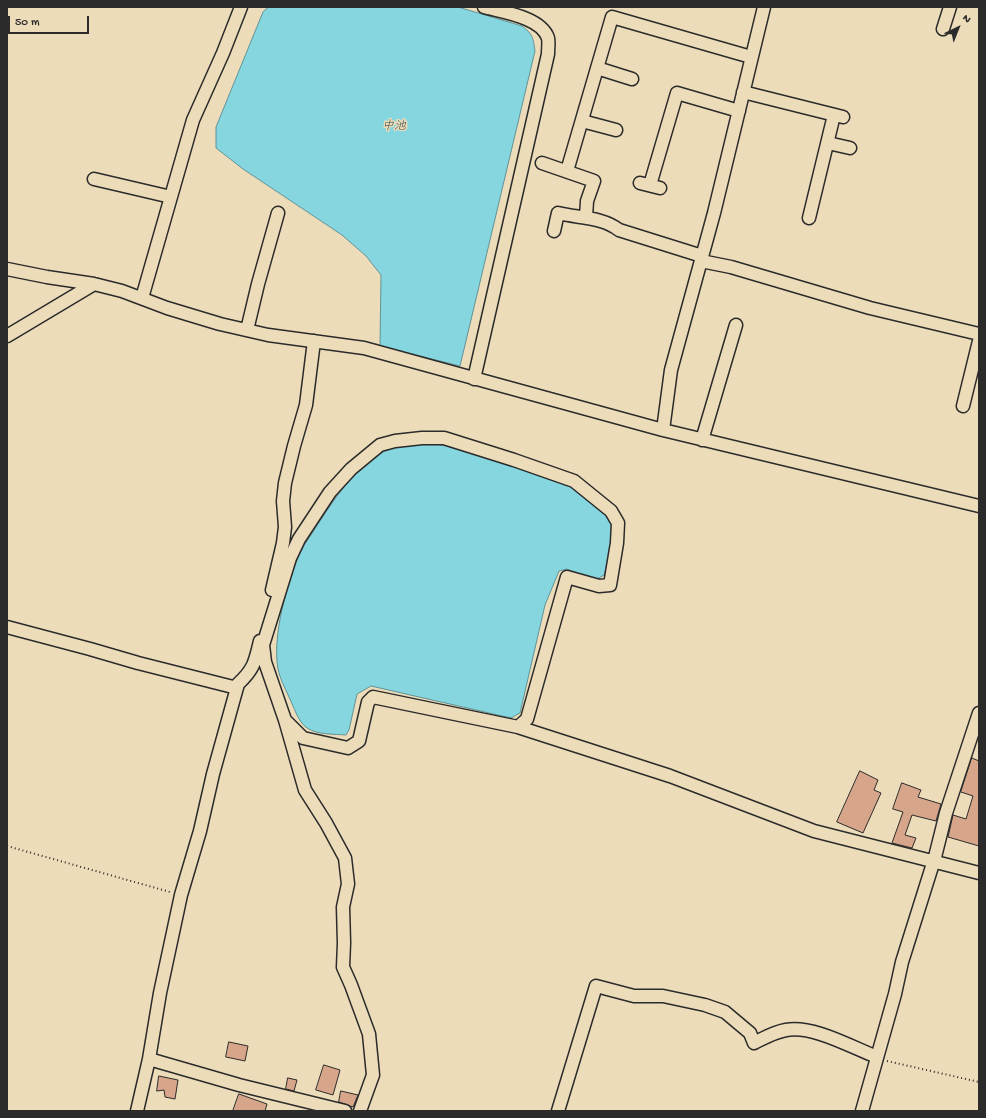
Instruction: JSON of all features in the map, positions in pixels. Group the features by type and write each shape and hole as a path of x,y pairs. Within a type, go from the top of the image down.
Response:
{"street":[{"path":"142,298 194,120 241,7"},
{"path":"474,379 548,54 548,39 544,31 536,24 520,16 484,7"},
{"path":"508,7 515,10 520,16"},
{"path":"663,430 671,370 702,258 764,7"},
{"path":"943,29 950,7"},
{"path":"567,172 612,17 751,57"},
{"path":"597,68 632,79"},
{"path":"743,92 839,116 828,143 809,218"},
{"path":"650,185 677,94 739,111"},
{"path":"582,121 616,130"},
{"path":"828,143 850,148"},
{"path":"542,163 594,181 587,201 586,217"},
{"path":"94,179 118,180 171,197"},
{"path":"247,330 252,282 265,238 278,213"},
{"path":"554,231 558,213 576,217 586,217 612,224 619,230 731,267 870,308 979,334"},
{"path":"7,269 94,284 220,324 268,335 364,348 663,430 979,506"},
{"path":"7,336 94,284"},
{"path":"702,440 736,325"},
{"path":"137,1111 149,1059 160,993 181,895 200,831 213,774 238,684 249,674 255,661 283,543 285,527 283,501 285,483 306,405 314,341"},
{"path":"963,406 979,341"},
{"path":"360,1111 373,1076 369,1034 343,967 344,942 342,907 348,884 345,858 305,790 285,720 265,662 264,645 290,558 299,539 330,492 351,469 380,445 395,441 422,438 444,438 514,460 574,481 611,511 618,523 617,543 610,585 599,586 568,577 526,719 518,727"},
{"path":"7,627 138,663 237,688"},
{"path":"285,720 303,738 348,748 359,741 368,702 373,697 518,727 670,776 814,831 979,873"},
{"path":"862,1111 895,994 903,956 933,861 946,813 974,747 979,713"},
{"path":"558,1111 596,986 634,996 663,996 705,1005 725,1012 736,1020 750,1034 754,1043 774,1033 787,1030 806,1030 825,1035 877,1057"},
{"path":"149,1059 239,1086 345,1111"}],"path":[{"path":"7,846 181,895"},
{"path":"877,1057 888,1061 979,1082"}],"water":[{"name":"中池","path":"269,7 458,7 522,26 532,37 535,51 460,366 380,346 381,275 366,256 342,235 243,169 216,148 216,127 263,12"},
{"path":"426,443 449,446 499,460 583,491 604,509 615,526 613,545 604,575 594,581 567,569 559,571 545,605 520,713 511,718 371,686 357,694 349,730 346,735 316,732 307,728 296,714 278,669 277,641 279,626 286,594 295,565 303,546 330,506 346,484 364,465 374,457 394,447"}],"building":[{"path":"972,758 979,761 979,846 948,837 953,815 966,819 973,796 961,792"},
{"path":"860,771 878,780 874,790 881,793 863,833 837,822"},
{"path":"902,783 921,790 918,797 941,804 936,821 912,815 905,835 916,838 912,848 892,843 903,812 893,809"},
{"path":"229,1042 248,1046 245,1061 226,1057"},
{"path":"324,1065 340,1070 333,1095 316,1090"},
{"path":"159,1076 178,1080 175,1099 165,1097 164,1090 157,1091"},
{"path":"288,1078 297,1080 294,1091 286,1089"},
{"path":"341,1091 358,1095 353,1107 339,1102"},
{"path":"239,1094 267,1104 265,1111 233,1111"}]}
